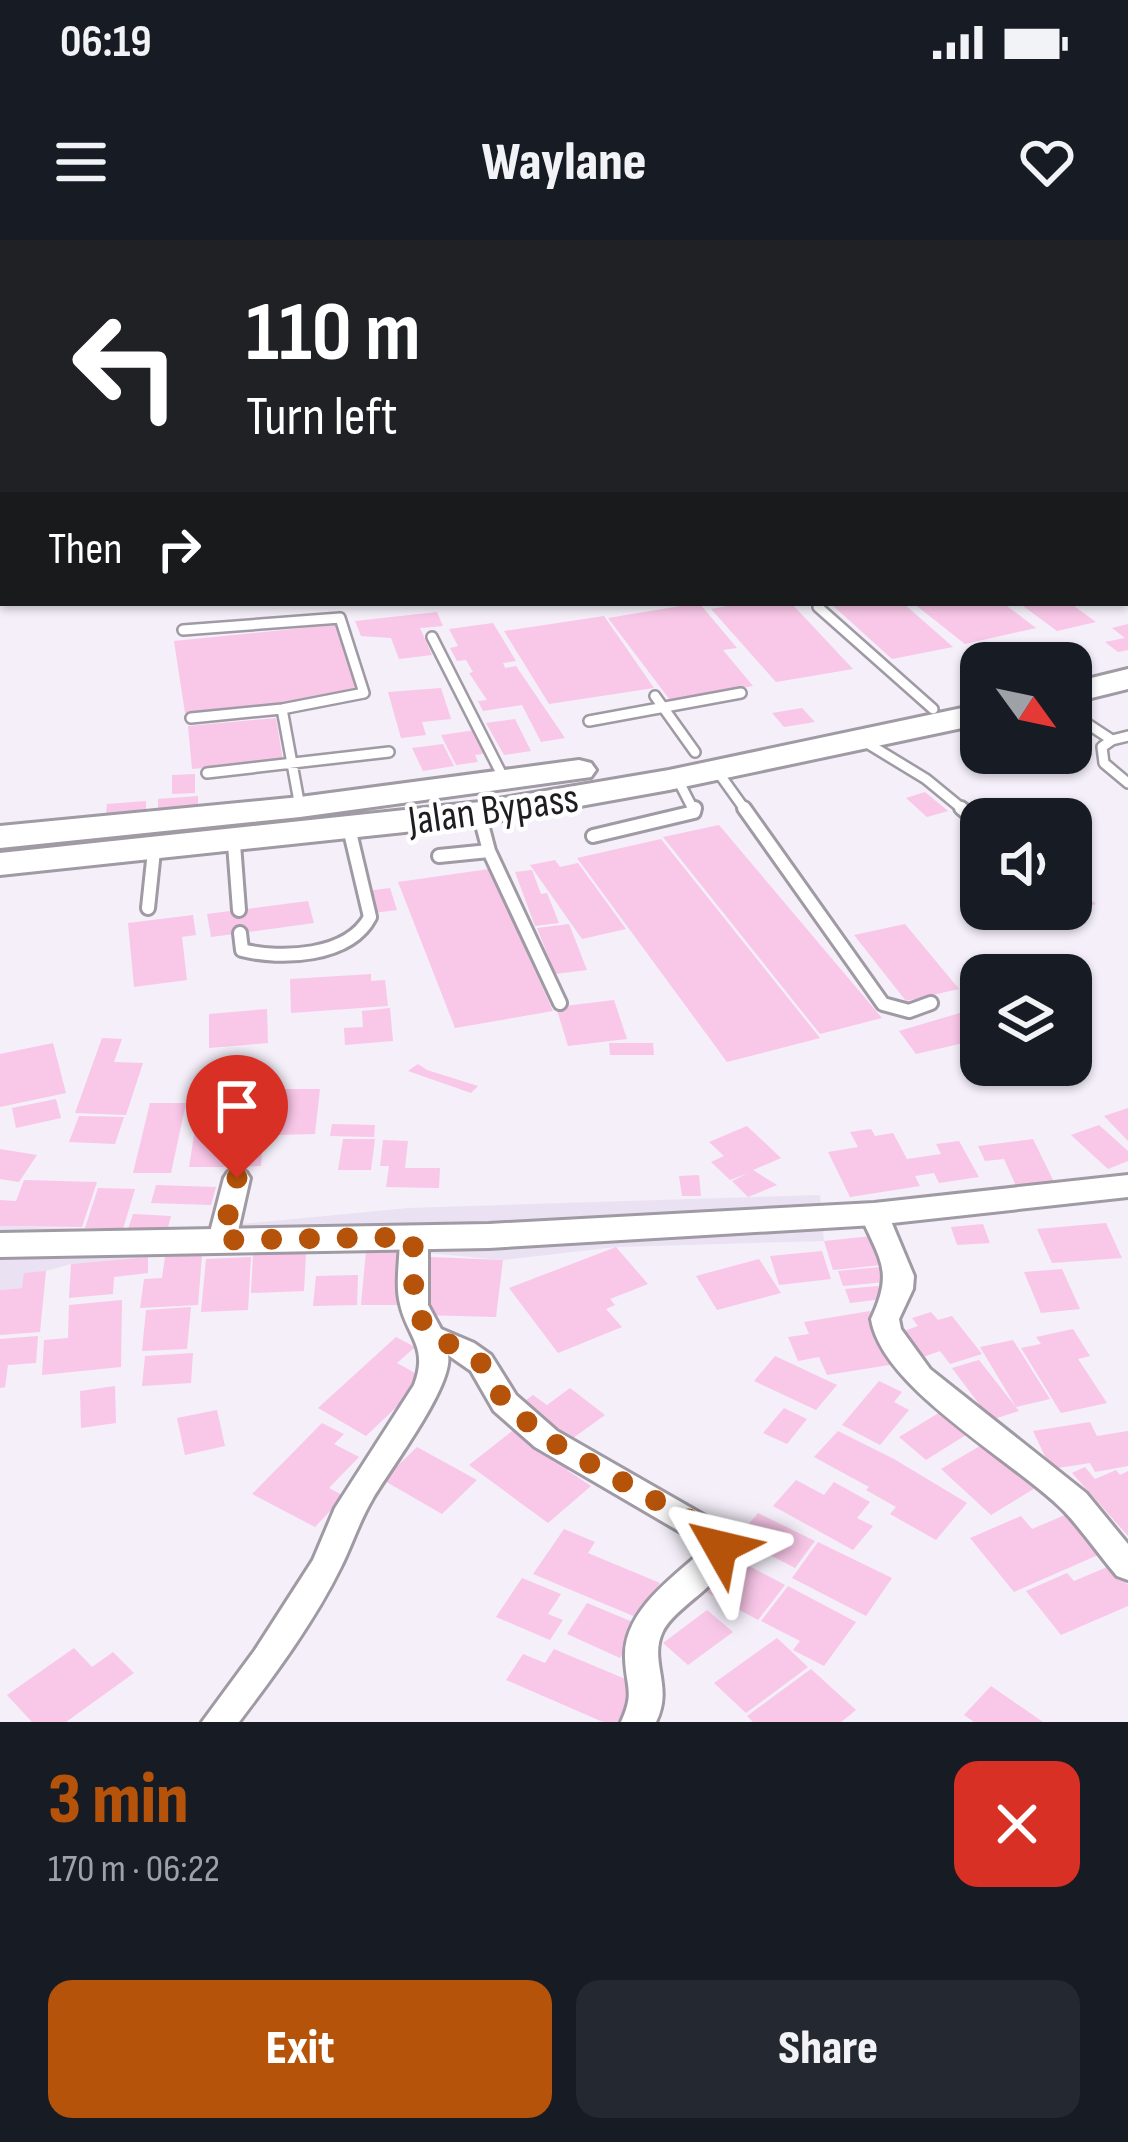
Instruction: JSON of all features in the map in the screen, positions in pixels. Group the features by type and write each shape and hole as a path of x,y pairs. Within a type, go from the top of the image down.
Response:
{"highway":[{"path":"1092,672 1128,663"},
{"path":"1092,688 1128,679"},
{"name":"Jalan Bypass","path":"0,837 505,781 697,768 960,703"},
{"name":"Jalan Bypass","path":"0,864 234,844 479,813 960,719"}],"street":[{"path":"222,1240 237,1178"},
{"path":"0,1245 413,1237 874,1214 1128,1186"},
{"path":"874,1214 900,1276 885,1319 887,1331 909,1362 964,1418 1075,1502 1128,1567"},
{"path":"219,1722 267,1660 327,1564 346,1517 428,1388 436,1367 430,1336 414,1305 413,1237"},
{"path":"430,1336 481,1363 505,1403 547,1439 717,1538 717,1557 660,1612 644,1640 641,1650 650,1690 638,1722"}],"lane":[{"path":"818,607 933,709"},
{"path":"183,630 315,618 343,620 364,693 282,709 191,718"},
{"path":"432,637 505,781"},
{"path":"589,721 740,693"},
{"path":"655,696 697,768 883,1004 909,1011 931,1003"},
{"path":"282,709 300,806"},
{"path":"1092,727 1112,740"},
{"path":"1128,736 1102,747 1104,763 1128,783"},
{"path":"861,740 926,779 960,807"},
{"path":"207,773 389,752"},
{"path":"592,836 694,812 697,768"},
{"path":"479,813 489,851 560,1003"},
{"path":"241,933 242,950 254,955 328,947 358,938 368,928 370,917 350,828"},
{"path":"234,844 239,910"},
{"path":"148,908 154,851"},
{"path":"439,856 489,851"}],"shaded area":[{"path":"820,1195 824,1241 616,1247 503,1260 407,1251 148,1257 71,1264 46,1271 22,1288 0,1290 0,1226 167,1231 409,1208"}],"building":[{"path":"702,606 737,648 723,650 753,686 670,700 608,618"},
{"path":"794,606 853,669 776,682 711,609"},
{"path":"833,606 906,606 953,647 892,659"},
{"path":"917,606 1007,606 1036,628 962,642"},
{"path":"1023,606 1074,606 1096,622 1057,631"},
{"path":"437,612 443,626 420,628 432,655 399,659 391,638 361,636 355,621"},
{"path":"604,616 654,688 549,704 504,631"},
{"path":"493,623 516,661 503,663 505,668 516,666 565,738 541,742 522,705 483,711 478,701 487,700 466,660 457,661 450,648 458,646 449,629"},
{"path":"343,624 362,695 185,713 174,641"},
{"path":"1128,624 1128,650 1118,652 1105,642 1125,638 1112,628"},
{"path":"441,688 451,719 422,722 426,735 401,738 388,692"},
{"path":"802,708 815,722 784,727 772,713"},
{"path":"276,718 283,761 192,769 188,726"},
{"path":"515,719 531,751 504,755 486,723"},
{"path":"476,730 488,753 475,755 478,762 456,765 441,735"},
{"path":"443,744 454,766 423,771 412,748"},
{"path":"195,774 195,793 172,794 172,775"},
{"path":"925,792 948,811 927,817 906,798"},
{"path":"198,796 198,811 158,814 158,799"},
{"path":"146,801 146,811 106,814 107,804"},
{"path":"719,825 882,1018 820,1034 663,837"},
{"path":"661,839 820,1038 727,1062 577,858"},
{"path":"555,860 560,867 578,863 626,929 582,939 530,865"},
{"path":"489,869 553,1011 455,1028 398,882"},
{"path":"532,870 559,923 535,926 515,872"},
{"path":"390,888 397,910 374,913 366,891"},
{"path":"308,901 314,923 211,937 207,914"},
{"path":"193,915 196,935 182,937 187,980 134,987 128,923"},
{"path":"569,924 587,970 555,974 537,928"},
{"path":"905,924 959,989 906,1001 854,935"},
{"path":"371,974 371,981 385,980 388,1006 291,1013 290,979"},
{"path":"614,1000 627,1039 568,1046 556,1007"},
{"path":"390,1008 393,1041 345,1045 344,1028 363,1027 362,1011"},
{"path":"267,1009 268,1043 209,1048 209,1014"},
{"path":"960,1013 960,1044 916,1054 899,1031"},
{"path":"102,1038 122,1039 114,1062 143,1063 126,1115 75,1113"},
{"path":"53,1043 66,1093 0,1107 0,1054"},
{"path":"609,1043 653,1043 654,1055 610,1055"},
{"path":"418,1064 478,1086 471,1093 408,1071"},
{"path":"282,1089 320,1089 315,1134 276,1135"},
{"path":"266,1097 261,1166 228,1167 233,1132 208,1133 231,1134 225,1167 189,1167 200,1098"},
{"path":"56,1099 61,1118 16,1128 12,1108"},
{"path":"150,1103 186,1103 171,1173 133,1173"},
{"path":"1128,1108 1128,1141 1104,1116"},
{"path":"79,1116 124,1117 115,1144 69,1142"},
{"path":"332,1124 375,1125 374,1137 330,1136"},
{"path":"1099,1125 1128,1151 1128,1161 1108,1169 1071,1135"},
{"path":"747,1126 781,1158 753,1170 777,1185 748,1197 732,1181 748,1173 730,1180 711,1162 724,1156 709,1142"},
{"path":"871,1129 875,1136 893,1133 907,1159 941,1154 936,1144 959,1141 979,1177 939,1183 934,1173 915,1176 920,1186 850,1197 828,1152 858,1147 850,1132"},
{"path":"343,1139 375,1139 371,1170 338,1170"},
{"path":"1033,1139 1055,1184 1017,1188 1004,1159 985,1161 978,1146"},
{"path":"383,1140 408,1141 405,1168 440,1168 439,1188 386,1187 389,1166 380,1166"},
{"path":"0,1149 37,1155 19,1182 0,1179"},
{"path":"699,1175 701,1196 682,1196 679,1176"},
{"path":"24,1180 97,1182 82,1227 0,1226 0,1200 16,1201"},
{"path":"156,1185 216,1187 211,1205 151,1203"},
{"path":"98,1188 135,1189 123,1229 85,1228"},
{"path":"133,1214 171,1216 167,1231 128,1229"},
{"path":"1106,1223 1122,1258 1052,1263 1037,1229"},
{"path":"983,1224 990,1243 957,1245 951,1227"},
{"path":"882,1235 892,1264 833,1270 824,1241"},
{"path":"616,1247 648,1284 610,1299 615,1305 606,1309 622,1327 558,1353 509,1288"},
{"path":"366,1251 407,1251 403,1305 361,1305"},
{"path":"822,1251 831,1279 779,1285 770,1256"},
{"path":"306,1253 304,1291 251,1293 253,1255"},
{"path":"202,1255 198,1305 140,1308 144,1279 162,1278 165,1257"},
{"path":"148,1257 148,1273 114,1277 113,1294 69,1298 71,1264"},
{"path":"251,1257 248,1310 201,1312 206,1259"},
{"path":"431,1257 503,1260 496,1317 422,1315"},
{"path":"759,1259 781,1293 717,1310 696,1276"},
{"path":"891,1266 896,1281 843,1286 838,1271"},
{"path":"1062,1269 1080,1309 1041,1313 1024,1272"},
{"path":"46,1271 40,1332 0,1335 0,1290 22,1288 24,1273"},
{"path":"358,1275 357,1305 313,1306 316,1276"},
{"path":"878,1286 883,1299 850,1303 845,1289"},
{"path":"122,1300 121,1367 42,1375 44,1340 68,1338 69,1305"},
{"path":"191,1307 187,1349 142,1351 146,1310"},
{"path":"870,1311 895,1364 827,1375 819,1357 798,1361 788,1337 809,1334 804,1322"},
{"path":"931,1312 938,1320 952,1316 982,1354 950,1364 940,1351 923,1357 904,1331 918,1326 912,1318"},
{"path":"1073,1329 1090,1356 1078,1359 1107,1403 1061,1413 1021,1348 1041,1344 1036,1337"},
{"path":"38,1336 36,1363 8,1365 5,1387 0,1388 0,1339"},
{"path":"396,1337 415,1347 397,1363 426,1379 366,1436 318,1408"},
{"path":"1013,1340 1050,1399 1016,1407 980,1347"},
{"path":"193,1353 191,1383 142,1386 145,1356"},
{"path":"775,1356 837,1385 816,1410 754,1381"},
{"path":"979,1360 1019,1411 991,1420 952,1368"},
{"path":"879,1381 902,1392 894,1402 909,1410 880,1445 842,1425"},
{"path":"115,1386 116,1423 81,1428 80,1391"},
{"path":"570,1388 605,1415 562,1446 513,1409 533,1395 547,1405"},
{"path":"784,1408 807,1419 787,1444 763,1433"},
{"path":"217,1410 225,1446 185,1455 177,1418"},
{"path":"942,1411 969,1433 926,1460 899,1437"},
{"path":"1090,1422 1097,1436 1128,1431 1128,1466 1095,1472 1090,1463 1051,1469 1033,1431"},
{"path":"322,1423 344,1434 334,1444 359,1457 329,1488 344,1496 315,1527 252,1494"},
{"path":"521,1424 576,1463 567,1470 591,1486 548,1523 469,1465"},
{"path":"838,1431 967,1503 936,1540 890,1514 896,1507 866,1490 869,1487 814,1457"},
{"path":"990,1440 1040,1485 991,1515 941,1469"},
{"path":"417,1447 477,1480 442,1514 383,1480"},
{"path":"1085,1467 1095,1479 1116,1470 1120,1475 1128,1471 1128,1536 1072,1473"},
{"path":"796,1480 824,1495 834,1482 870,1502 857,1518 873,1526 853,1550 773,1506"},
{"path":"1072,1512 1107,1551 1014,1592 970,1538 1021,1516 1032,1529"},
{"path":"758,1513 815,1541 795,1568 737,1538"},
{"path":"564,1529 595,1542 588,1553 660,1583 638,1618 533,1574"},
{"path":"818,1542 892,1578 866,1616 792,1578"},
{"path":"734,1558 785,1585 758,1620 706,1592"},
{"path":"1112,1565 1128,1585 1128,1606 1061,1635 1026,1591 1067,1573 1074,1581"},
{"path":"522,1578 561,1594 548,1614 563,1620 550,1640 496,1617"},
{"path":"788,1586 856,1622 824,1666 793,1650 800,1641 761,1621"},
{"path":"587,1603 640,1625 620,1658 567,1634"},
{"path":"707,1610 733,1632 688,1665 663,1643"},
{"path":"777,1638 808,1667 746,1713 714,1683"},
{"path":"74,1648 92,1667 113,1652 134,1673 66,1722 32,1722 7,1695"},
{"path":"554,1649 642,1686 620,1722 603,1722 506,1680 523,1654 545,1663"},
{"path":"811,1669 856,1710 841,1722 753,1722 747,1716"},
{"path":"991,1686 1043,1722 974,1722 964,1715"}],"route":[{"path":"237,1178 222,1240 413,1237 414,1305 430,1336 481,1363 505,1403 547,1439 706,1529 720,1547"}]}
